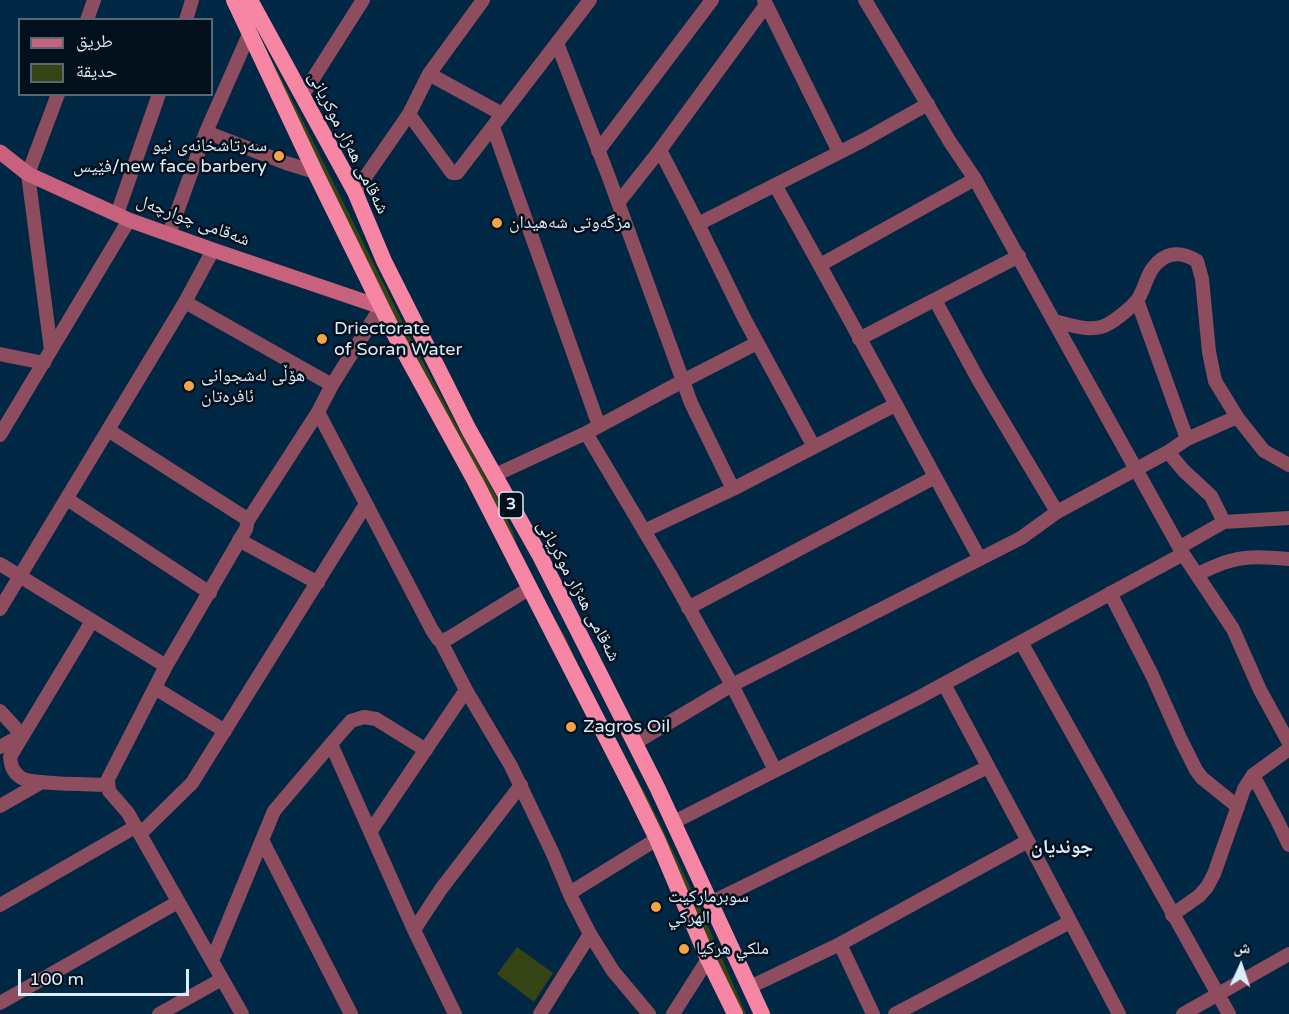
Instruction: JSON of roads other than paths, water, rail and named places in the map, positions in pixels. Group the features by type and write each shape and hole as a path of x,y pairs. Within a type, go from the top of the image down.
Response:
{"highway":[{"name":"3","path":"234,0 396,337 475,481 657,839 708,959 735,1014"},
{"name":"شەقامی ھەژار موکریانی","path":"250,0 355,192 384,261 470,430 539,554 635,743 762,1014"},
{"path":"519,566 539,554"}],"main road":[{"name":"شەقامی چوارچەل","path":"0,152 28,174 123,217 381,307"}],"street":[{"path":"88,18 94,0"},
{"path":"187,18 192,0"},
{"path":"303,96 363,0"},
{"path":"355,192 409,114 429,74 483,0"},
{"path":"409,114 454,174 459,171 591,0"},
{"path":"598,151 712,0"},
{"path":"865,0 950,142 975,179 1182,550 1233,629 1260,690 1289,743"},
{"path":"618,203 660,150 765,2 839,152"},
{"path":"169,234 206,132 250,32"},
{"path":"557,43 691,403 733,489"},
{"path":"429,74 502,114"},
{"path":"48,356 28,174 57,96"},
{"path":"0,435 48,356 123,217 158,96"},
{"path":"698,224 928,104"},
{"path":"493,127 599,426"},
{"path":"206,132 286,164 315,172"},
{"path":"660,150 757,343 814,447"},
{"path":"820,265 975,179"},
{"path":"775,185 980,559"},
{"path":"0,609 185,302 213,250"},
{"path":"1054,321 1083,328 1100,327 1116,319 1137,300 1152,269 1162,258 1171,254 1187,255 1197,261 1202,279 1209,352 1215,381 1237,417 1264,451 1289,465"},
{"path":"860,339 1019,256"},
{"path":"935,300 979,381 1058,512"},
{"path":"1137,300 1187,439"},
{"path":"185,302 332,385"},
{"path":"242,1014 128,813 109,790 108,780 166,666 246,529 247,522 318,412 332,385 381,307"},
{"path":"495,475 586,433 757,343"},
{"path":"0,354 48,356"},
{"path":"645,531 733,489 896,405"},
{"path":"318,412 432,630 441,640 466,690 511,766 590,934 613,971 649,1014"},
{"path":"635,743 732,686 1021,538 1058,512 1168,452 1187,439 1237,417"},
{"path":"108,430 244,517 247,522"},
{"path":"586,433 645,531 732,686 775,770"},
{"path":"1168,452 1184,471 1211,495 1224,522"},
{"path":"688,608 935,477"},
{"path":"67,499 210,593"},
{"path":"0,905 137,831 192,783 366,504"},
{"path":"674,822 944,684 1021,642 1110,593 1224,522 1289,518"},
{"path":"239,540 318,583"},
{"path":"1197,574 1239,558 1289,559"},
{"path":"0,564 166,666"},
{"path":"441,640 449,638 530,588"},
{"path":"1110,593 1152,675 1196,770 1202,778 1238,807"},
{"path":"92,621 10,757 11,767 21,778 42,782 108,785"},
{"path":"1021,642 1229,1014"},
{"path":"944,684 1119,1014"},
{"path":"155,688 225,730"},
{"path":"370,832 466,690"},
{"path":"0,711 22,735"},
{"path":"212,961 274,811 351,721 364,717 376,719 426,750"},
{"path":"0,747 22,735"},
{"path":"331,744 414,930 455,1014"},
{"path":"1172,915 1199,896 1207,887 1214,874 1244,789 1252,775 1289,749"},
{"path":"710,903 988,767"},
{"path":"1252,775 1289,845"},
{"path":"0,806 42,782"},
{"path":"414,930 455,871 521,786"},
{"path":"571,897 573,891 657,839"},
{"path":"262,840 351,1014"},
{"path":"750,987 840,944 1028,841"},
{"path":"0,1003 178,902"},
{"path":"896,1014 1070,922"},
{"path":"540,1014 590,934"},
{"path":"840,944 873,1014"},
{"path":"1183,1014 1289,954"},
{"path":"673,1014 708,959"},
{"path":"159,1014 222,979"}],"place":[{"name":"سەرتاشخانەی نیو فێیس/new face barbery","path":"279,156"},
{"name":"مزگەوتی شەهیدان","path":"497,223"},
{"name":"Driectorate of Soran Water","path":"322,339"},
{"name":"هۆڵی لەشجوانی ئافرەتان","path":"189,386"},
{"name":"Zagros Oil","path":"571,727"},
{"name":"سوبرماركيت الهركي","path":"656,907"},
{"name":"ملكي هركيا","path":"684,949"}],"district":[{"name":"جوندیان","path":"1062,848"}]}
